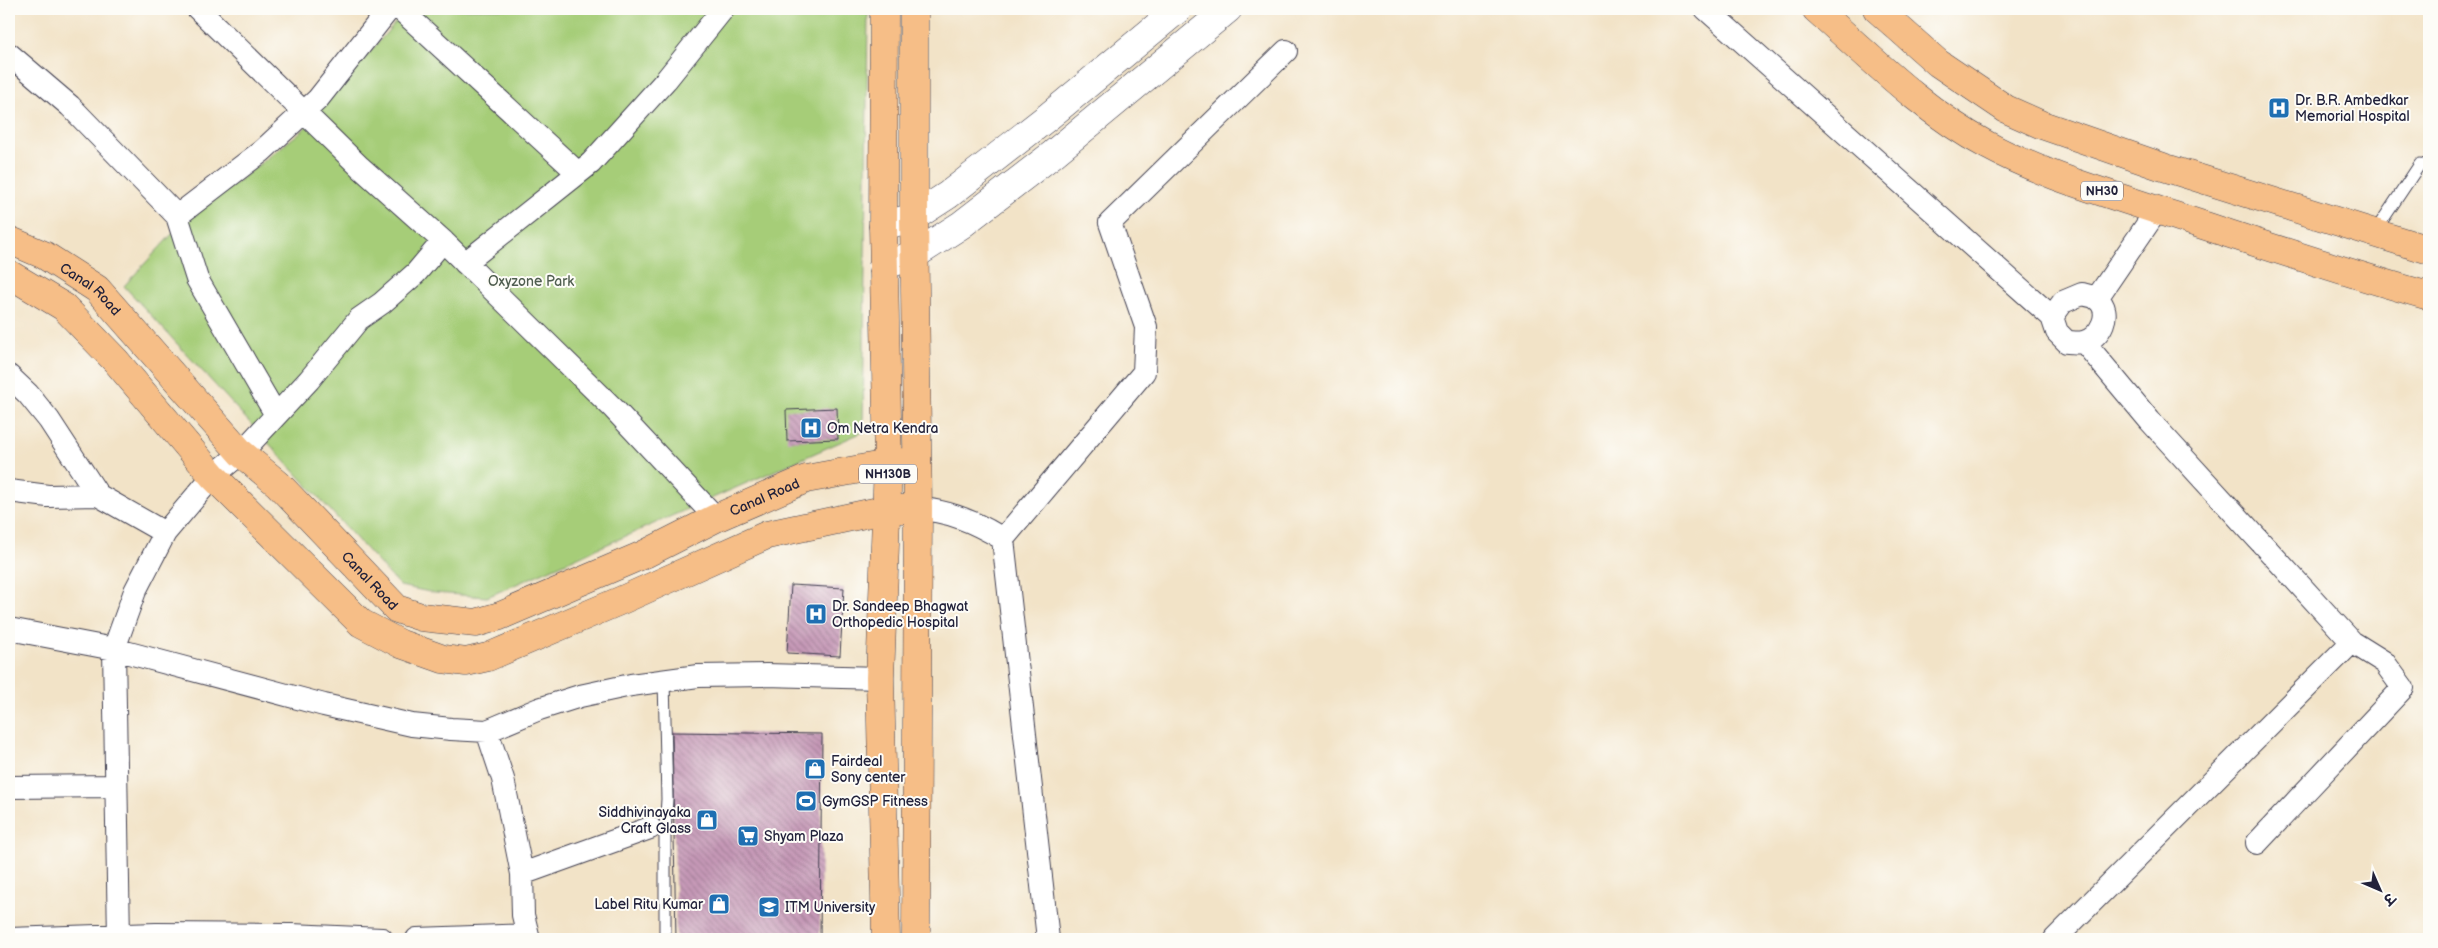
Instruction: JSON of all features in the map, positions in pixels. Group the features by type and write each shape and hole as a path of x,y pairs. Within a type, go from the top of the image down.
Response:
{"main road":[{"name":"NH130B","path":"884,9 883,266 888,509 880,678 886,939"},
{"name":"NH130B","path":"914,9 914,217 918,509 916,939"},
{"name":"NH30","path":"1816,9 1913,94 1956,126 1986,145 2025,163 2157,210 2348,274 2429,296"},
{"path":"1877,9 1938,63 1978,92 2006,109 2042,125 2163,167 2429,250"},
{"name":"Canal Road","path":"9,240 44,255 97,289 241,453 278,484 397,609 421,617 476,623 500,616 645,554 716,518 806,479 888,464 917,461"},
{"path":"9,274 64,307 116,361 213,476 361,623 401,644 443,659 466,662 488,657 767,534 888,509 918,509"}],"street":[{"path":"198,9 360,167 443,241 614,409 716,518"},
{"path":"177,216 262,151 318,99 389,9"},
{"path":"400,9 578,173"},
{"path":"465,263 591,163 666,80 723,9"},
{"path":"883,226 914,217 948,196 1178,9"},
{"path":"883,266 916,254 961,225 1002,194 1228,9"},
{"path":"1706,9 2052,317 2057,332 2067,342 2084,342 2100,331 2104,320 2104,308 2097,298 2082,294 2063,302 2052,317"},
{"path":"1048,939 1003,540 1144,372 1146,327 1110,223 1286,51"},
{"path":"9,54 70,106 177,216 197,279 276,415"},
{"path":"2097,298 2157,210"},
{"path":"119,938 114,649 135,591 165,533 213,476 241,453 309,380 359,319 382,303 416,273 443,241"},
{"path":"2084,342 2150,421 2352,642 2384,662 2403,688 2257,843"},
{"path":"9,376 28,394 49,420 98,495 165,533"},
{"path":"9,491 48,496 98,495"},
{"path":"918,509 939,510 981,525 1003,540"},
{"path":"9,629 114,649 219,679 412,724 487,731 539,709 580,696 631,685 698,676 757,675 880,678"},
{"path":"2055,939 2352,642"},
{"path":"417,939 529,937 523,915 522,874 503,779 487,731"},
{"path":"9,787 115,786"},
{"path":"522,874 650,828"},
{"path":"9,939 119,938 156,934 290,935 382,939"}],"lane":[{"path":"2374,233 2420,164"},
{"path":"664,682 667,799 665,833 665,939"}],"green space":[{"name":"Oxyzone Park","path":"407,9 868,9 863,432 487,597 435,593 400,586 124,286 174,232 303,130"}],"building":[{"path":"837,408 838,439 787,441 786,410"},
{"path":"791,585 844,588 840,656 787,653"},
{"name":"Shyam Plaza","path":"672,732 822,734 820,939 676,939"}],"place":[{"name":"Dr. B.R. Ambedkar Memorial Hospital","path":"2279,108"},
{"name":"Om Netra Kendra","path":"811,428"},
{"name":"Dr. Sandeep Bhagwat Orthopedic Hospital","path":"816,614"},
{"name":"Fairdeal Sony center","path":"815,769"},
{"name":"GymGSP Fitness","path":"806,801"},
{"name":"Siddhivinayaka Craft Glass","path":"707,820"},
{"name":"Shyam Plaza","path":"748,836"},
{"name":"Label Ritu Kumar","path":"719,904"},
{"name":"ITM University","path":"769,907"}]}
